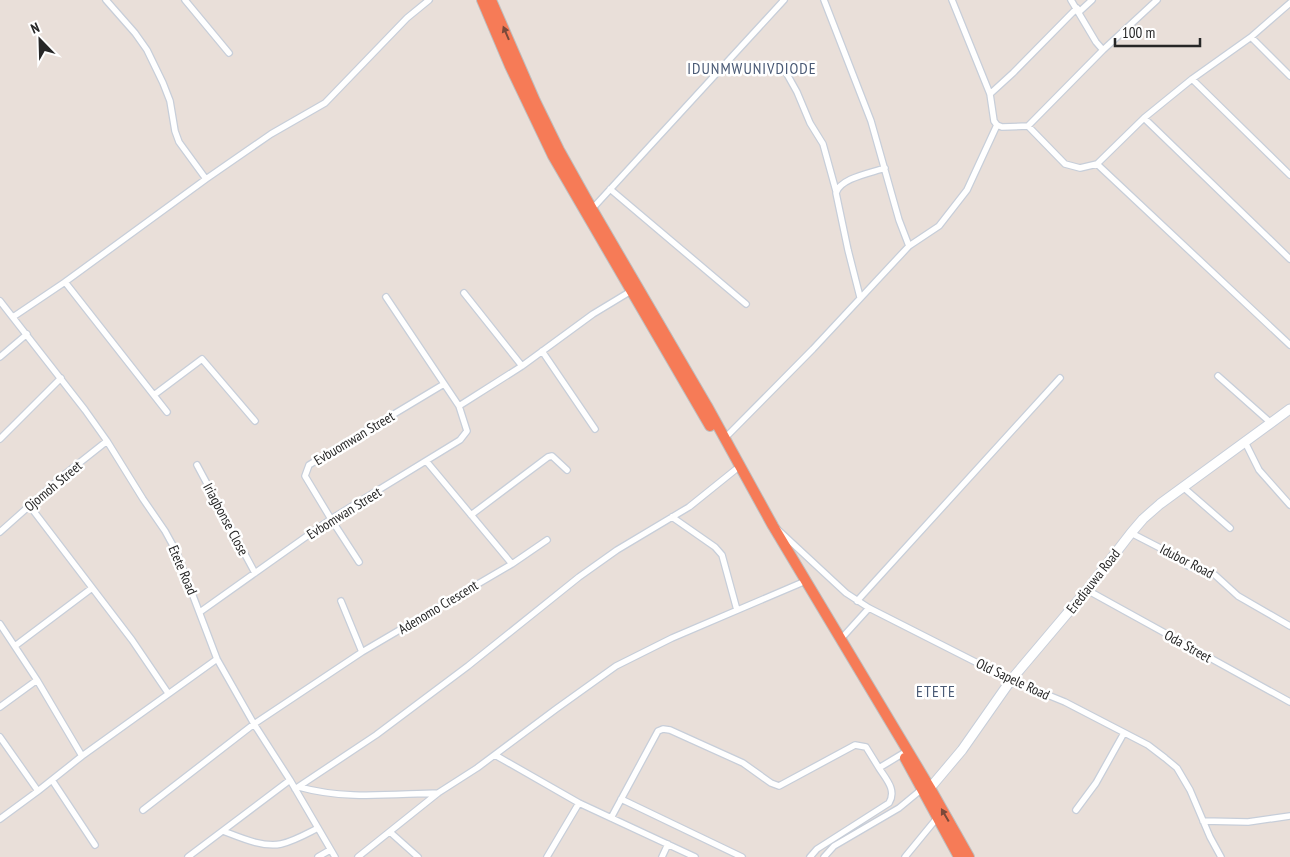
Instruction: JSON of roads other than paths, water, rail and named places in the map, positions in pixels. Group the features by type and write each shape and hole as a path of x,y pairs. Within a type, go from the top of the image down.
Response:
{"highway":[{"path":"482,0 559,150 707,406 773,526 926,789 937,818 959,857"},
{"path":"491,0 514,64 553,156 801,582 827,630 902,754 970,857"}],"street":[{"path":"106,0 135,33 147,50 170,101 175,131 179,142 206,179"},
{"path":"185,0 229,53"},
{"path":"13,317 65,282 271,134 325,103 407,18 429,0"},
{"path":"592,209 784,0"},
{"path":"824,0 871,121 899,220 910,246"},
{"path":"952,0 990,94 994,121 1002,127 1028,126 1103,50 1157,0"},
{"path":"1072,0 1096,42 1103,50"},
{"path":"990,94 1078,10 1092,0"},
{"path":"1028,126 1065,164 1080,168 1097,164 1144,118 1192,79 1250,37 1290,3"},
{"path":"1250,37 1290,76"},
{"path":"783,66 797,92 810,123 823,144 860,297"},
{"path":"1192,79 1290,175"},
{"path":"1144,118 1290,259"},
{"path":"724,439 813,349 910,246 939,226 966,190 997,125"},
{"path":"1097,164 1290,345"},
{"path":"836,193 838,187 844,182 884,168"},
{"path":"610,189 746,304"},
{"path":"65,282 166,412"},
{"path":"459,406 522,366 593,314 631,291"},
{"path":"464,293 522,366"},
{"name":"Evbomwan Street","path":"200,612 331,520 460,440 467,431 459,406 386,296"},
{"name":"Etete Road","path":"0,301 28,334 107,441 165,531 176,550 218,659 254,724 297,788 335,857"},
{"path":"0,357 28,334"},
{"path":"542,351 595,429"},
{"path":"154,395 202,359 255,422"},
{"path":"1218,376 1271,423"},
{"path":"0,439 61,378"},
{"path":"858,601 1060,378"},
{"name":"Evbuomwan Street","path":"359,562 305,476 309,465 444,384"},
{"name":"Erediauwa Road","path":"926,789 962,750 1011,680 1087,590 1143,519 1183,487 1290,409"},
{"name":"Ojomoh Street","path":"0,532 29,505 107,441"},
{"path":"1244,442 1259,470 1290,505"},
{"path":"471,515 548,457 555,457 567,470"},
{"path":"427,462 512,564"},
{"name":"Iriagbonse Close","path":"197,465 255,573"},
{"path":"297,788 376,735 461,672 579,577 617,550 693,504 735,470"},
{"path":"1183,487 1230,528"},
{"path":"29,505 132,640 168,693"},
{"path":"672,517 714,547 722,555 737,610"},
{"name":"Old Sapele Road","path":"773,526 783,532 846,593 869,608 1011,680 1065,702 1148,745 1177,768 1190,790 1221,857"},
{"name":"Idubor Road","path":"1131,533 1166,551 1188,566 1215,575 1238,596 1290,626"},
{"name":"Adenomo Crescent","path":"143,810 254,724 362,652 512,564 548,540"},
{"path":"358,857 438,794 495,755 616,666 672,638 801,582"},
{"path":"15,646 92,588"},
{"name":"Oda Street","path":"1087,590 1290,702"},
{"path":"341,601 362,652"},
{"path":"840,640 869,608"},
{"path":"0,625 37,680 82,756"},
{"path":"0,819 82,756 218,659"},
{"path":"0,707 37,680"},
{"path":"611,818 658,732 663,729 670,730 743,763 771,783 779,786 855,745 866,747 892,790 892,798 889,803 822,845 810,857"},
{"path":"1076,810 1096,784 1124,733"},
{"path":"0,737 38,791"},
{"path":"879,768 902,754"},
{"path":"495,755 579,803 692,856"},
{"path":"52,780 95,845"},
{"path":"188,857 290,780"},
{"path":"297,788 356,796 438,794"},
{"path":"824,857 834,846 899,808 926,789"},
{"path":"621,799 742,857"},
{"path":"547,857 579,803"},
{"path":"1203,821 1248,822 1290,816"},
{"path":"905,857 937,818"},
{"path":"223,831 249,841 279,844 318,828"},
{"path":"390,832 418,857"},
{"path":"662,857 668,844"},
{"path":"318,857 330,850"}],"district":[{"name":"IDUNMWUNIVDIODE","path":"752,68"},
{"name":"ETETE","path":"936,691"}]}
